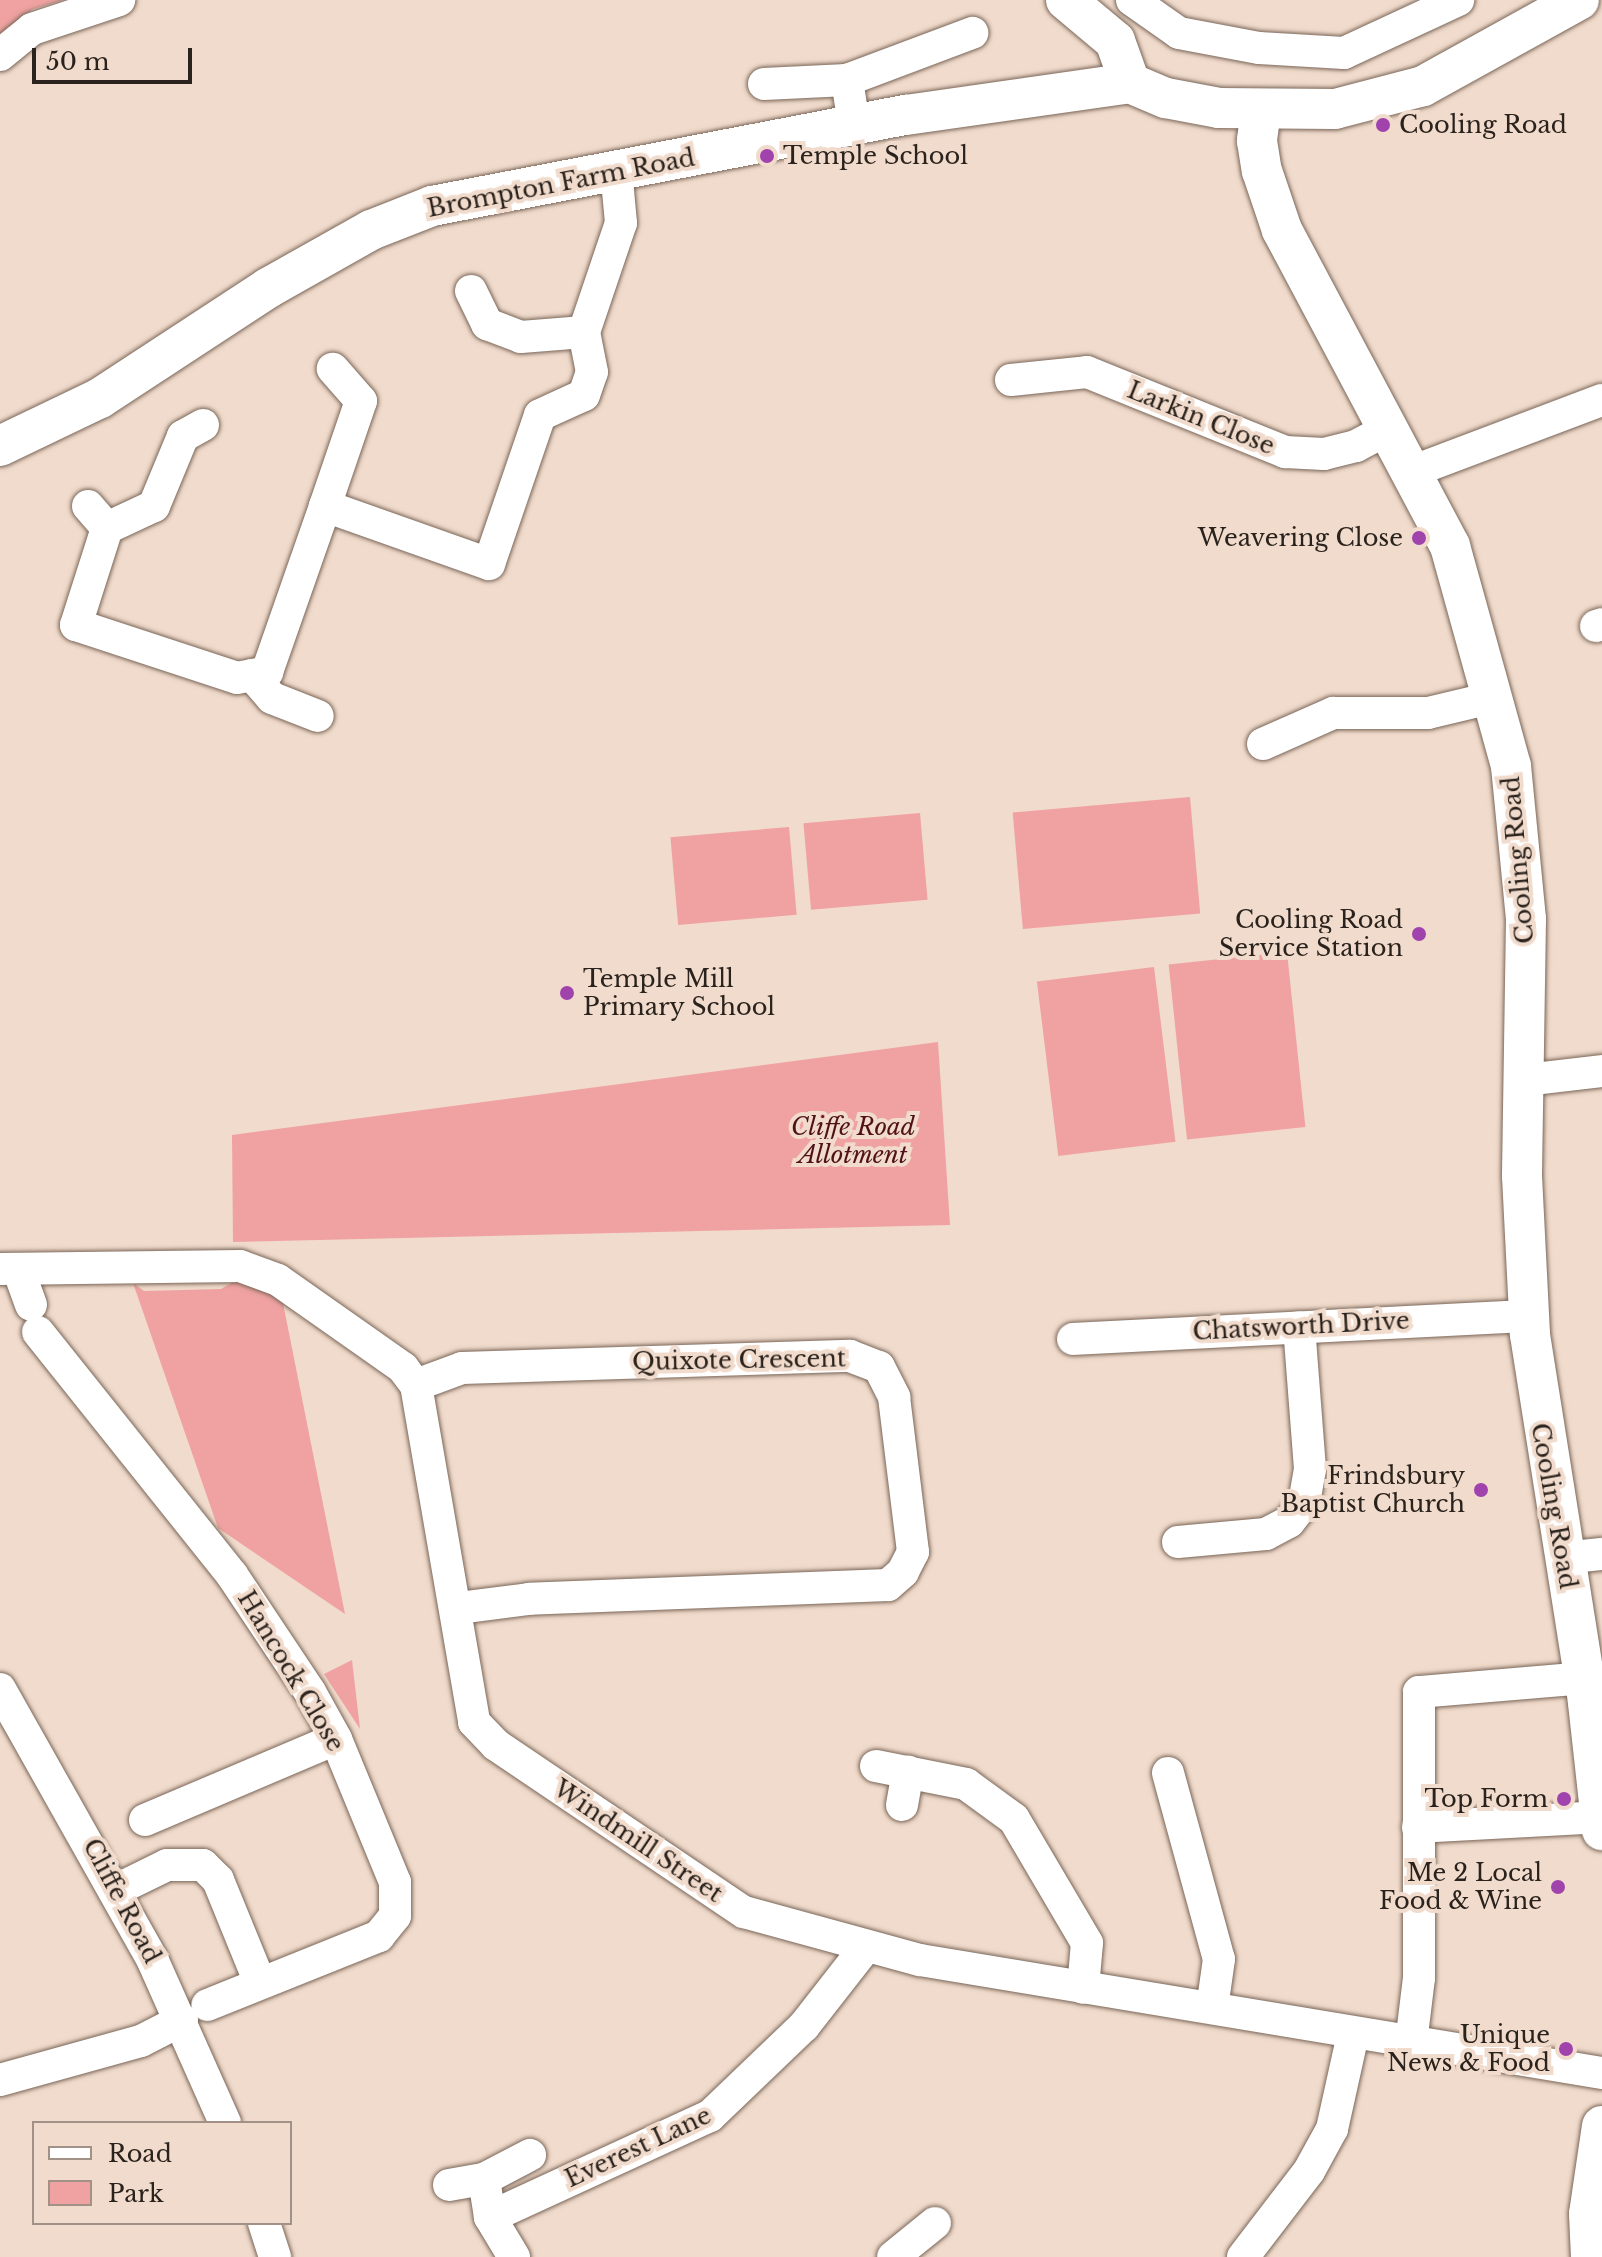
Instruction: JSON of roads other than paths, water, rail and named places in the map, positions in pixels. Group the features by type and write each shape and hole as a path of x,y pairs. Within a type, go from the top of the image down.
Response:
{"main road":[{"path":"1066,0 1115,41 1130,83 1166,98 1261,111 1335,109 1423,86 1579,0"},
{"name":"Brompton Farm Road","path":"0,446 100,398 255,296 371,230 432,206 854,125 1130,83"},
{"name":"Cooling Road","path":"1261,111 1257,141 1262,171 1282,230 1450,546 1495,697 1521,848 1525,1080 1522,1176 1536,1396 1583,1556 1583,1669 1602,1830"},
{"path":"1591,2257 1589,2214 1602,2126"}],"street":[{"path":"0,55 32,29 119,0"},
{"path":"1132,0 1179,33 1259,48 1344,53 1458,0"},
{"path":"764,84 847,80 972,33"},
{"path":"847,80 854,125"},
{"path":"325,506 489,564 540,415 584,395 592,372 584,332 621,223 616,169"},
{"path":"471,291 487,324 521,337 584,332"},
{"path":"203,425 183,436 154,506 98,517 76,625 237,678 267,672 361,401 333,369"},
{"name":"Larkin Close","path":"1011,380 1087,372 1285,452 1346,449 1388,429"},
{"path":"1411,472 1602,400"},
{"path":"252,675 272,698 318,716"},
{"path":"1263,744 1333,713 1428,713 1495,697"},
{"path":"1525,1080 1602,1071"},
{"path":"9,1269 240,1266 278,1280 403,1368 416,1385"},
{"name":"Hancock Close","path":"0,2080 141,2041 194,2012 379,1936 395,1916 395,1882 336,1739 232,1575 35,1319 9,1269"},
{"name":"Chatsworth Drive","path":"1073,1339 1529,1316"},
{"path":"1178,1542 1266,1534 1289,1522 1304,1503 1310,1469 1299,1327"},
{"name":"Quixote Crescent","path":"416,1385 462,1368 850,1356 879,1367 894,1397 913,1552 903,1572 888,1585 529,1599 458,1608"},
{"name":"Windmill Street","path":"416,1385 458,1608 474,1722 496,1745 744,1912 865,1948 1353,2034 1602,2073"},
{"path":"1411,2043 1419,1978 1419,1692 1583,1669"},
{"name":"Cliffe Road","path":"0,1689 116,1890 194,2012 224,2121"},
{"path":"145,1820 336,1739"},
{"path":"876,1766 972,1787 1018,1822 1087,1943 1083,1988"},
{"path":"902,1805 908,1772"},
{"path":"1168,1773 1219,1959 1212,2008"},
{"path":"1418,1827 1601,1817"},
{"path":"116,1890 167,1865 203,1865 218,1880 260,1983"},
{"name":"Everest Lane","path":"486,2198 710,2116 804,2026 865,1948"},
{"path":"1243,2257 1309,2171 1332,2129 1353,2034"},
{"path":"486,2198 530,2155"},
{"path":"449,2185 486,2198 514,2257"},
{"path":"893,2257 935,2223"},
{"path":"265,2225 275,2257"}],"place":[{"name":"Cooling Road","path":"1383,125"},
{"name":"Temple School","path":"767,156"},
{"name":"Weavering Close","path":"1419,538"},
{"name":"Cooling Road Service Station","path":"1419,934"},
{"name":"Temple Mill Primary School","path":"567,993"},
{"name":"Frindsbury Baptist Church","path":"1481,1490"},
{"name":"Top Form","path":"1564,1799"},
{"name":"Me 2 Local Food & Wine","path":"1558,1887"},
{"name":"Unique News & Food","path":"1566,2049"}],"park label":[{"name":"Cliffe Road Allotment","path":"853,1141"}]}
